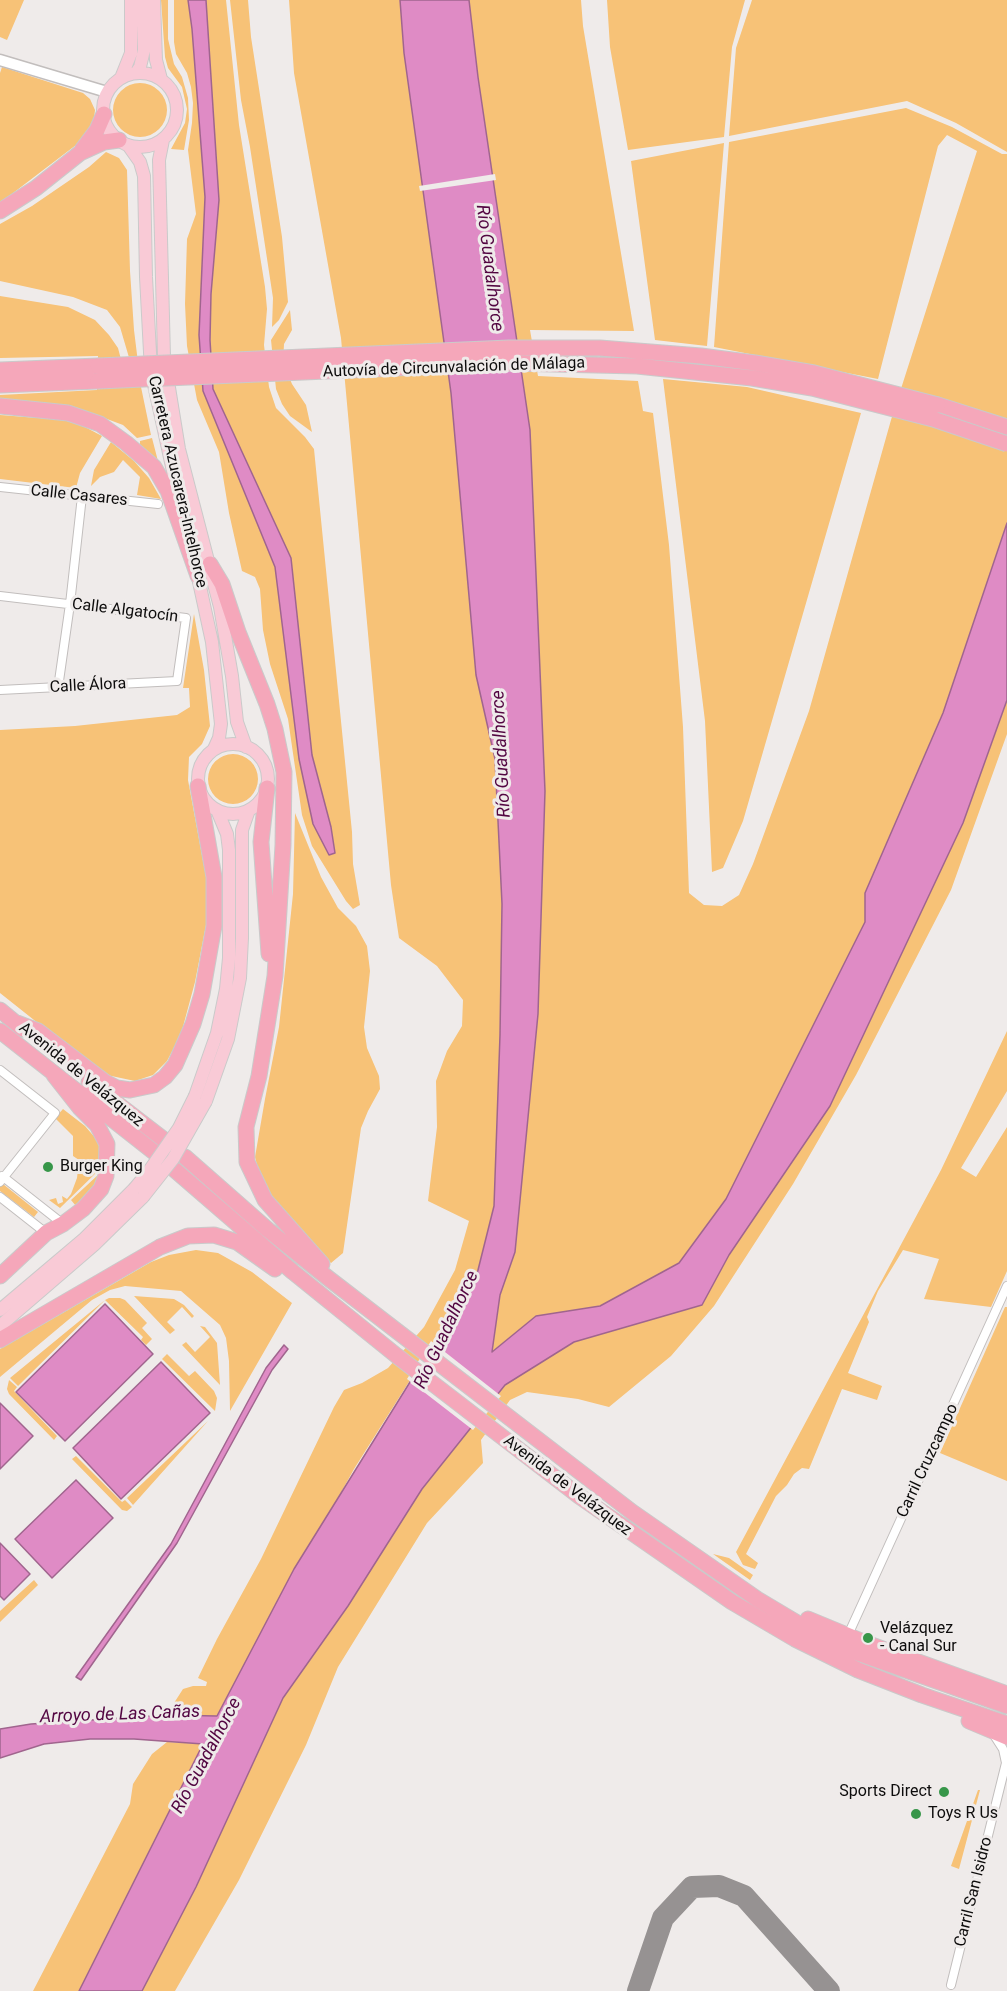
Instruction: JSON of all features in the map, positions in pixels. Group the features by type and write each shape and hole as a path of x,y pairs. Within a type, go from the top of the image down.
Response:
{"highway":[{"path":"80,153 97,130 104,114"},
{"path":"0,211 36,188 80,153 104,141 124,143"},
{"name":"Autovía de Circunvalación de Málaga","path":"0,385 98,373 508,348 600,348 755,363 814,373 899,393 1007,427"},
{"name":"Autovía de Circunvalación de Málaga","path":"0,370 98,373 510,363 637,366 741,376 812,388 933,419 1007,444"},
{"path":"0,406 68,413 100,424 154,467 168,490 198,576"},
{"path":"210,564 222,584 238,632 267,704 284,772 285,802 279,933 259,1076 246,1127 247,1162 265,1200 330,1275"},
{"path":"17,1023 38,1031 105,1082 117,1088 130,1090 154,1085 175,1065 193,1024 202,994 214,926 213,877 198,786"},
{"path":"267,788 261,842 269,952 268,1023"},
{"name":"Avenida de Velázquez","path":"0,1010 169,1155 315,1295 579,1496 732,1602 795,1639 858,1670 1007,1724"},
{"name":"Avenida de Velázquez","path":"0,1031 54,1076 169,1155 267,1230 343,1282 355,1299 591,1480 757,1599 804,1627 852,1651 1007,1706"},
{"path":"0,1276 46,1233 83,1209 101,1188 106,1176 107,1144 97,1125 54,1076"},
{"path":"0,1340 160,1246 188,1236 214,1234 237,1242 315,1295"},
{"path":"694,1555 711,1560 808,1619 1007,1694"},
{"path":"922,1695 942,1711 1007,1737"}],"main road":[{"path":"122,78 136,73 149,74 161,79 173,92 177,109 174,126 163,140 140,147 124,143 109,129 104,114 107,93 122,78 131,53 131,0"},
{"path":"136,73 140,67 144,50 142,0"},
{"path":"154,0 156,60 161,79"},
{"name":"Carretera Azucarera-Intelhorce","path":"163,140 159,171 164,357 179,449 210,564 227,642 237,722 246,747"},
{"name":"Carretera Azucarera-Intelhorce","path":"124,143 140,162 144,176 151,371 212,642 221,724 219,738 214,749"},
{"path":"201,1099 226,989 229,958 229,850 227,834 217,810 201,795 198,786 200,766 214,749 225,745 246,747 256,753 264,763 267,788 258,804 249,810 232,814 217,810"},
{"path":"0,1326 94,1245 169,1155 179,1128 201,1099 228,1039 240,978 242,830 249,810"},
{"path":"0,1310 138,1193"}],"street":[{"path":"0,60 107,93"},
{"name":"Calle Casares","path":"0,487 158,504"},
{"path":"58,688 82,496"},
{"name":"Calle Algatocín","path":"0,596 186,618 177,681"},
{"name":"Calle Álora","path":"0,690 177,681"},
{"path":"0,1070 55,1113 1,1178 63,1224"},
{"path":"0,1197 46,1233"},
{"name":"Carril Cruzcampo","path":"848,1635 1004,1299 1007,1286"},
{"path":"987,1728 998,1738 1006,1763"},
{"name":"Carril San Isidro","path":"951,1985 1006,1763"}],"shaded area":[{"path":"0,0 24,0 7,40 0,37"},
{"path":"161,0 168,0 168,39 174,64 182,77 188,98 189,120 184,150 171,149 185,123 187,109 182,87 168,68 165,57"},
{"path":"174,0 188,0 205,197 199,335 203,391 275,567 299,759 330,855 335,853 331,827 312,755 291,558 213,389 210,340 211,294 219,200 206,0 226,0 239,125 265,287 267,309 264,345 269,387 276,408 314,449 352,832 353,864 360,905 353,909 312,846 302,815 288,719 270,664 263,630 260,589 255,577 242,571 219,452 197,400 187,346 185,304 187,239 196,214 188,150 193,103 187,73 176,54"},
{"path":"230,0 248,0 251,37 282,237 288,302 279,320 272,327 273,298 241,100"},
{"path":"289,0 400,0 404,53 451,393 476,675 495,759 502,904 494,1206 477,1274 354,1469 217,1717 169,1715 183,1689 206,1686 207,1682 198,1678 261,1559 344,1390 388,1368 424,1327 455,1270 469,1221 428,1201 437,1127 436,1081 447,1051 462,1026 463,1000 437,966 399,938 391,885 341,338 294,73"},
{"path":"469,0 581,0 583,26 634,331 530,330 538,376 638,381 643,411 653,413 669,545 683,727 689,893 704,905 722,906 739,895 753,864 809,711 891,420 977,151 947,135 938,146 878,379 714,347 729,142 906,108 952,127 1002,154 1007,154 1007,523 943,713 865,893 865,922 726,1199 679,1263 600,1306 536,1316 492,1352 500,1295 515,1252 538,1014 545,791 530,430 478,77"},
{"path":"607,0 745,0 732,47 724,137 628,150 610,47"},
{"path":"752,0 1007,0 1007,152 956,123 907,101 729,136 736,48"},
{"path":"2,67 83,93 90,99 95,110 89,132 76,145 0,203 0,73"},
{"path":"140,83 150,85 159,91 165,100 167,110 165,120 159,129 150,135 140,137 130,135 121,129 115,120 113,110 115,100 121,91 130,85"},
{"path":"724,143 707,346 655,340 631,161"},
{"path":"106,152 119,158 127,170 134,330 141,387 151,435 137,438 123,425 83,410 0,402 0,395 97,390 98,356 0,358 0,296 68,307 95,320 118,348 124,371 133,371 120,327 107,310 73,297 0,281 0,224 32,206 89,167"},
{"path":"290,310 292,330 284,344 283,363 292,384 306,405 312,432 290,416 276,389 271,340"},
{"path":"663,379 747,387 861,413 743,821 723,868 712,872 705,721"},
{"path":"0,415 64,420 102,436 80,473 76,488 0,479"},
{"path":"152,438 159,465 140,445 140,441"},
{"path":"111,442 134,461 149,478 161,499 137,495 140,477 123,460 114,472 100,477 91,486 94,470"},
{"path":"194,614 204,670 210,726 202,744 189,757 188,780 206,877 206,925 195,982 181,1034 167,1061 153,1075 135,1081 102,1074 0,993 0,730 75,726 177,715 190,707 189,688 183,688"},
{"path":"1007,700 1007,734 951,890 856,1075 793,1184 714,1306 671,1356 609,1407 578,1399 527,1392 510,1400 481,1440 483,1463 427,1523 338,1667 306,1745 239,1880 175,1991 142,1991 196,1887 283,1698 348,1606 422,1489 505,1385 574,1342 702,1305 729,1255 830,1106 963,823"},
{"path":"228,754 238,754 251,761 258,774 258,784 251,797 238,804 228,804 219,800 212,793 208,784 208,774 212,765 219,758"},
{"path":"295,813 321,877 338,908 356,926 367,946 370,971 364,1027 367,1048 379,1076 380,1089 361,1128 343,1253 331,1263 301,1235 274,1201 261,1181 255,1157 279,1027 293,894"},
{"path":"1007,1031 1007,1091 961,1168 976,1177 1007,1127 1007,1271 991,1307 924,1299 939,1259 903,1250 878,1291 867,1317 869,1322 848,1373 882,1386 877,1400 842,1389 809,1469 802,1468 794,1474 776,1496 746,1554 758,1563 755,1569 743,1565 736,1552 941,1170"},
{"path":"63,1109 85,1126 97,1140 100,1149 100,1169 60,1208 49,1200 56,1198 58,1204 63,1202 62,1196 67,1199 71,1194 77,1178 79,1160 73,1156 73,1136 55,1118"},
{"path":"99,1174 94,1186 76,1206 71,1200"},
{"path":"3,1184 38,1212 34,1217 0,1191"},
{"path":"196,1250 218,1253 252,1272 292,1303 230,1411 226,1338 220,1325 181,1291 125,1286 110,1290 92,1300 0,1377 0,1349 151,1262 169,1255"},
{"path":"134,1296 174,1299 184,1305 194,1316 192,1318 182,1307 167,1322 175,1330 170,1334"},
{"path":"120,1298 125,1300 147,1323 142,1328 152,1339 146,1345 141,1340 143,1337 105,1300"},
{"path":"105,1300 18,1386 10,1378"},
{"path":"1005,1307 1007,1307 1007,1481 940,1453"},
{"path":"200,1326 205,1327 217,1343 220,1385 182,1345 186,1342 195,1352 210,1337"},
{"path":"167,1354 189,1376 195,1371 214,1391 217,1398 215,1411 162,1359"},
{"path":"9,1380 17,1387 14,1391 57,1436 54,1440 9,1394 7,1389"},
{"path":"208,1421 133,1505 127,1498"},
{"path":"76,1456 122,1502 125,1500 132,1507 127,1511 122,1510 72,1459"},
{"path":"713,1554 729,1558 753,1575 750,1580"},
{"path":"34,1580 38,1585 0,1622 0,1611"},
{"path":"167,1742 204,1744 79,1991 33,1991 130,1804 133,1784 152,1754"},
{"path":"978,1790 980,1790 959,1869 951,1866"}],"water":[{"path":"188,0 206,0 219,200 211,294 210,340 213,389 291,558 312,755 331,827 335,853 329,855 313,824 299,759 275,567 203,391 199,335 205,197"},
{"name":"Río Guadalhorce","path":"400,0 469,0 478,77 530,430 545,791 538,1014 515,1252 500,1295 492,1352 536,1316 600,1306 679,1263 726,1199 865,922 865,893 943,713 1007,523 1007,700 963,823 830,1106 729,1255 702,1305 574,1342 505,1385 422,1489 348,1606 283,1698 196,1887 142,1991 79,1991 203,1744 134,1739 90,1739 44,1744 0,1758 0,1729 31,1724 166,1715 217,1716 294,1569 477,1274 494,1206 502,904 495,759 476,675 451,393 404,53"},
{"path":"105,1304 153,1354 65,1441 16,1392"},
{"path":"284,1345 288,1349 272,1370 177,1543 81,1680 76,1677 171,1544 266,1368"},
{"path":"161,1362 210,1413 121,1499 73,1448"},
{"path":"0,1403 33,1436 0,1469"},
{"path":"76,1480 113,1518 52,1578 15,1539"},
{"path":"0,1543 30,1574 4,1600 0,1596"}],"pier":[{"path":"495,174 496,180 420,191 419,186"},
{"path":"431,1341 501,1396 473,1430 407,1379"}],"taxiway":[{"path":"638,1991 663,1918 692,1887 719,1886 744,1896 829,1991"}],"place":[{"name":"Burger King","path":"48,1167"},
{"name":"Velázquez - Canal Sur","path":"868,1638"},
{"name":"Sports Direct","path":"944,1792"},
{"name":"Toys R Us","path":"916,1814"}],"water label":[{"name":"Arroyo de Las Cañas","path":"120,1715"}]}
